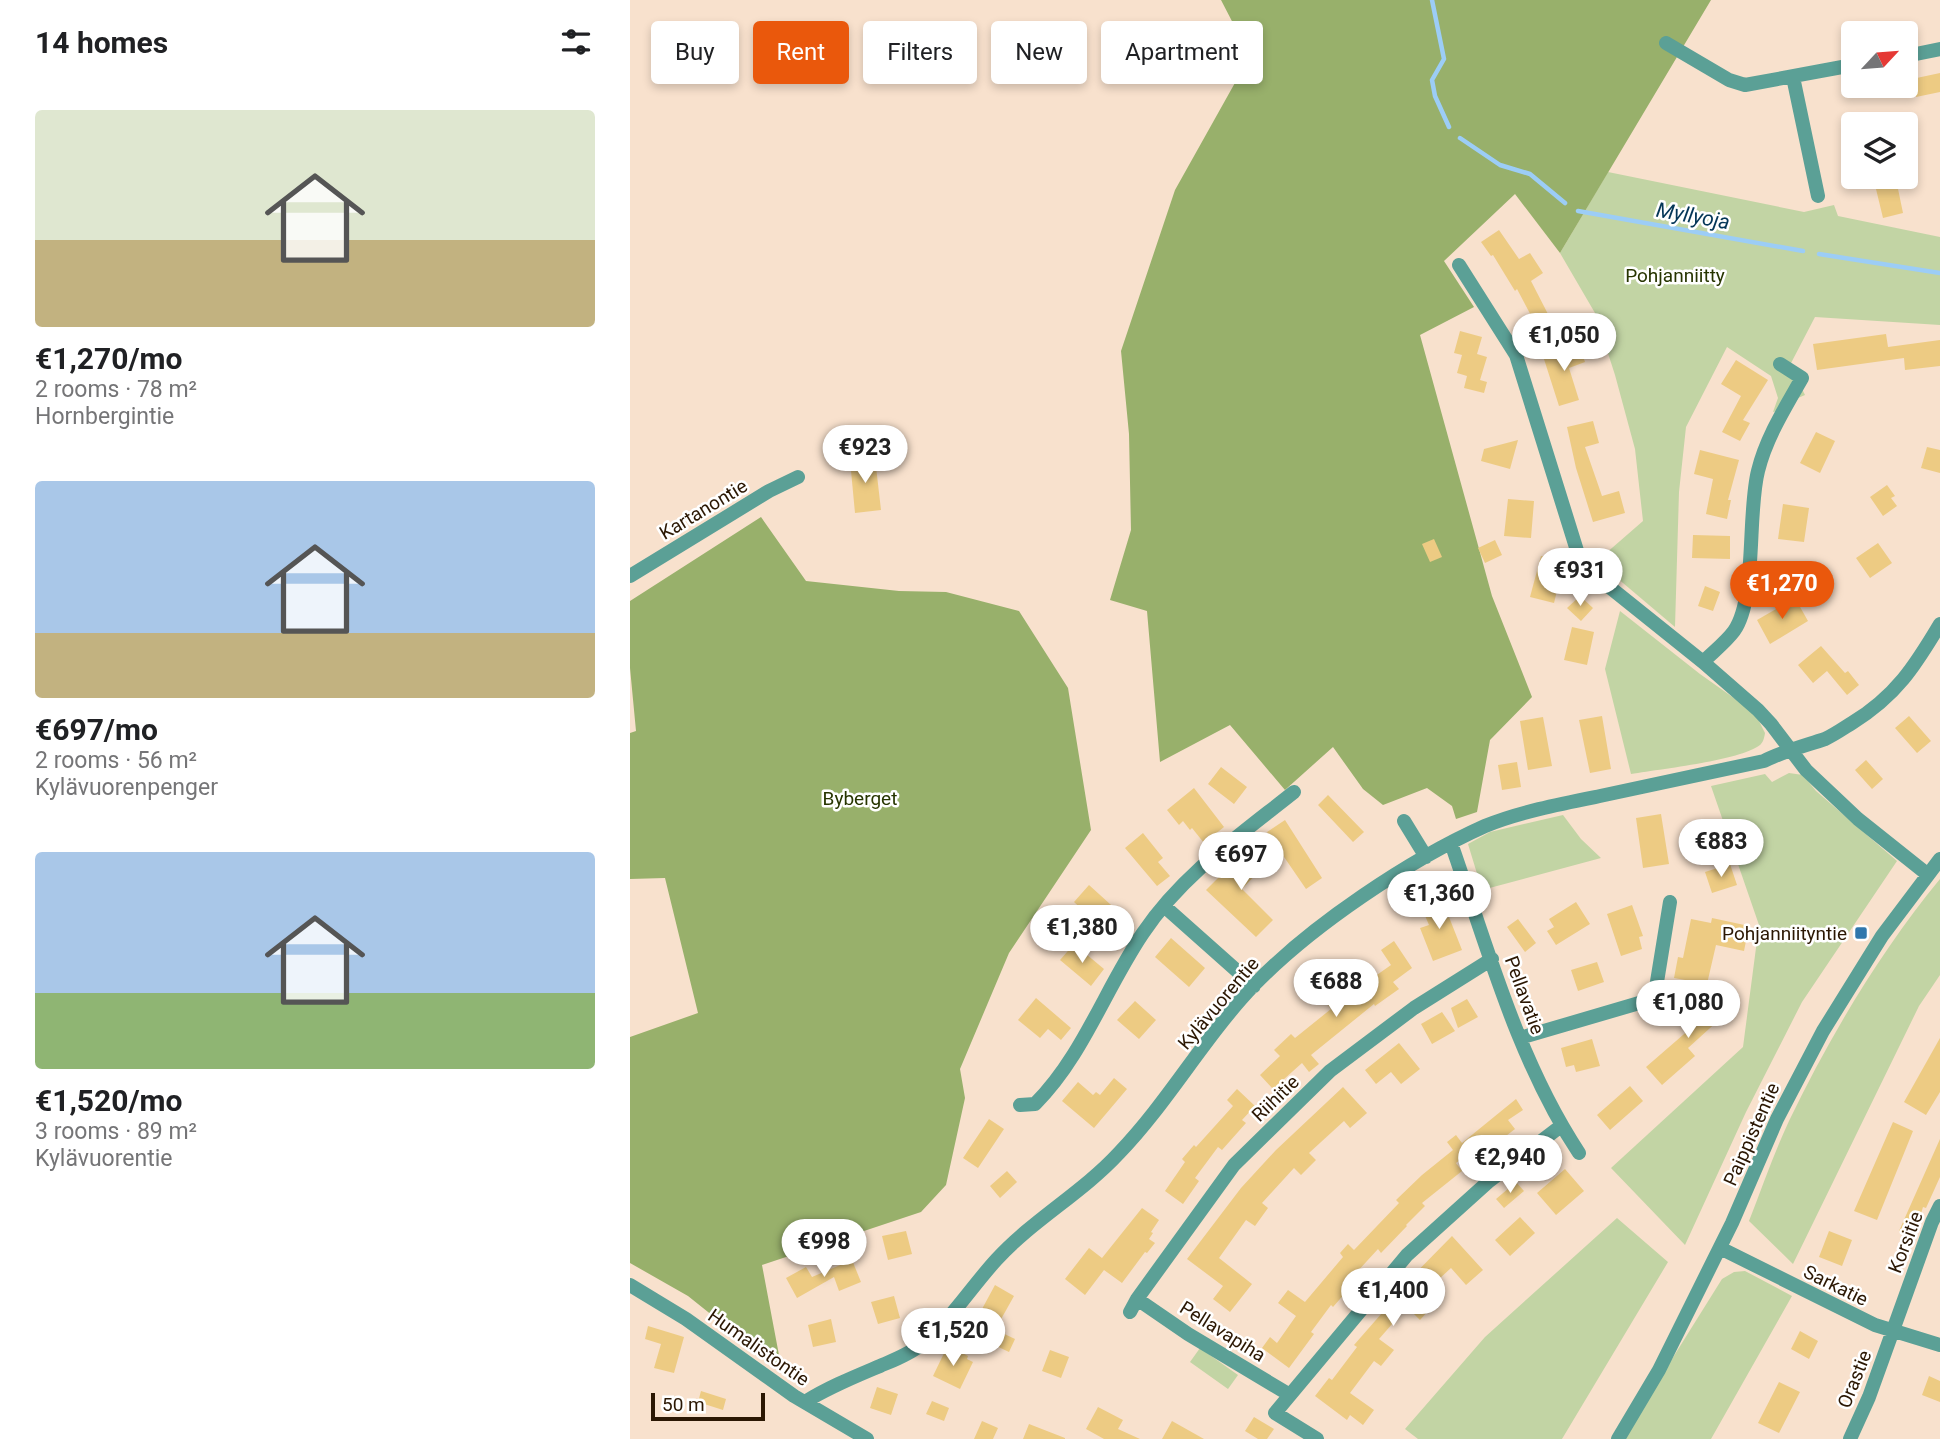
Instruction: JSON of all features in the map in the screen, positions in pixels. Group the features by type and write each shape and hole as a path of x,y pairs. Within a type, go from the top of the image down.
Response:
{"street":[{"path":"1666,43 1729,80 1745,85 1841,67"},
{"path":"1918,54 1940,49"},
{"path":"1793,77 1818,196"},
{"path":"1459,265 1516,355 1579,556 1597,577 1703,662 1772,724 1806,770 1858,819 1927,874"},
{"path":"1703,662 1735,630 1745,600 1752,506 1758,470 1773,430 1802,378 1780,364"},
{"name":"Kartanontie","path":"630,576 769,491 798,477"},
{"name":"Kylävuorentie","path":"805,1402 826,1389 910,1352 935,1333 998,1258 1024,1233 1088,1183 1132,1140 1254,986 1313,933 1364,897 1426,857 1488,825 1552,807 1764,761 1827,738 1871,712 1895,690 1911,672 1940,624"},
{"path":"1020,1105 1035,1104 1064,1070 1142,934 1164,906 1198,869 1294,792"},
{"path":"1404,821 1426,857"},
{"name":"Pellavatie","path":"1451,843 1520,1038 1561,1126 1579,1153"},
{"name":"Paippistentie","path":"1618,1439 1659,1370 1720,1248 1777,1119 1823,1031 1882,936 1940,859"},
{"path":"1520,1038 1647,1001 1655,994 1670,902"},
{"path":"1164,906 1254,986"},
{"name":"Riihitie","path":"1134,1305 1234,1166 1330,1071 1414,1008 1492,959"},
{"path":"1317,1439 1275,1413 1407,1255 1488,1182 1561,1126"},
{"name":"Korsitie","path":"1893,1332 1940,1206"},
{"name":"Sarkatie","path":"1720,1248 1875,1325 1940,1345"},
{"name":"Humalistontie","path":"630,1285 686,1319 805,1402 867,1439"},
{"name":"Pellavapiha","path":"1134,1305 1290,1395"},
{"name":"Orastie","path":"1850,1439 1893,1332"}],"green space":[{"path":"1221,0 1711,0 1560,253 1515,194 1444,261 1474,307 1420,335 1492,596 1532,697 1490,740 1477,812 1456,819 1452,806 1427,788 1383,805 1363,789 1333,747 1285,790 1230,725 1160,762 1147,611 1110,600 1131,530 1129,434 1121,351 1175,190 1234,84 1263,84 1263,21 1232,21"},
{"name":"Pohjanniitty","path":"1608,172 1804,212 1834,205 1838,216 1940,237 1940,325 1815,317 1790,365 1805,395 1798,398 1791,409 1773,412 1778,398 1771,376 1727,347 1686,427 1679,492 1675,627 1597,561 1643,521 1635,449 1595,313 1560,253"},
{"name":"Byberget","path":"761,517 806,581 899,591 946,592 1019,611 1068,688 1091,830 1009,953 960,1069 965,1098 946,1185 921,1212 762,1265 782,1371 688,1296 630,1263 630,1037 698,1013 665,878 630,879 630,733 636,731 630,668 630,601"},
{"path":"1620,611 1755,713 1765,733 1761,744 1746,752 1715,760 1631,774 1605,669"},
{"path":"1789,773 1803,775 1816,791 1897,861 1802,1002 1746,1112 1685,1245 1611,1168 1743,1047 1759,925 1711,786 1765,774 1772,782"},
{"path":"1563,815 1581,839 1601,858 1482,890 1468,844 1490,832"},
{"path":"1940,879 1940,975 1919,1006 1793,1264 1749,1221 1784,1133 1821,1058 1877,965"},
{"path":"1617,1218 1668,1262 1562,1439 1418,1439 1405,1429 1485,1337"},
{"path":"1745,1271 1792,1296 1711,1439 1622,1439 1722,1279 1734,1272"},
{"path":"1200,1348 1238,1375 1228,1389 1190,1362"}],"building":[{"path":"1940,73 1940,92 1918,97 1918,78"},
{"path":"1876,189 1898,189 1903,213 1883,218"},
{"path":"1499,230 1519,259 1530,253 1543,273 1531,281 1550,318 1536,325 1517,289 1515,291 1493,255 1491,256 1481,242"},
{"path":"1460,331 1482,337 1477,354 1487,357 1480,380 1487,382 1484,393 1464,388 1467,376 1457,373 1462,355 1454,353"},
{"path":"1886,334 1888,347 1940,340 1940,366 1905,370 1904,358 1817,370 1813,344"},
{"path":"1579,344 1585,362 1569,368 1579,400 1559,406 1543,356"},
{"path":"1736,360 1768,380 1743,420 1750,423 1740,441 1722,432 1741,396 1721,384"},
{"path":"1593,421 1599,443 1585,447 1602,496 1619,491 1625,513 1593,522 1576,468 1567,427"},
{"path":"1816,432 1835,441 1820,473 1800,463"},
{"path":"1518,440 1510,469 1481,461 1484,449"},
{"path":"1927,447 1940,450 1940,473 1921,468"},
{"path":"1700,450 1739,460 1728,500 1731,500 1727,519 1706,514 1713,479 1694,474"},
{"path":"875,458 881,510 855,513 850,460"},
{"path":"1887,485 1895,496 1891,498 1897,506 1883,516 1870,497"},
{"path":"1508,499 1534,501 1531,538 1504,536"},
{"path":"1783,504 1809,508 1804,542 1778,539"},
{"path":"1693,535 1730,536 1730,559 1692,558"},
{"path":"1434,539 1442,557 1430,562 1422,544"},
{"path":"1495,540 1502,555 1485,563 1478,548"},
{"path":"1878,543 1892,563 1870,578 1856,558"},
{"path":"1541,556 1555,559 1552,573 1561,575 1554,603 1530,597"},
{"path":"1762,571 1783,574 1781,586 1760,583"},
{"path":"1705,586 1720,592 1713,611 1698,606"},
{"path":"1580,596 1593,608 1581,621 1567,608"},
{"path":"1795,598 1808,621 1770,644 1757,620"},
{"path":"1572,627 1594,632 1587,665 1564,660"},
{"path":"1821,646 1859,685 1847,695 1827,671 1813,683 1798,665"},
{"path":"1602,716 1611,769 1590,773 1579,720"},
{"path":"1909,716 1931,741 1917,753 1895,728"},
{"path":"1543,717 1552,766 1528,770 1520,721"},
{"path":"1866,760 1883,779 1872,789 1855,770"},
{"path":"1517,762 1521,787 1502,790 1498,765"},
{"path":"1221,767 1247,787 1234,804 1208,784"},
{"path":"1194,788 1224,827 1204,843 1183,821 1179,825 1167,810"},
{"path":"1328,795 1364,832 1353,842 1318,805"},
{"path":"1661,814 1669,864 1643,868 1636,818"},
{"path":"1285,820 1322,878 1306,889 1267,832"},
{"path":"1143,833 1163,858 1158,862 1170,876 1157,886 1125,848"},
{"path":"1249,847 1266,864 1242,889 1273,920 1256,937 1206,890"},
{"path":"1730,864 1737,885 1712,893 1705,872"},
{"path":"1089,885 1131,923 1115,940 1074,902"},
{"path":"1438,897 1462,950 1433,961 1420,928 1429,925 1420,904"},
{"path":"1576,902 1590,924 1556,945 1547,931 1554,927 1549,919"},
{"path":"1632,905 1643,936 1639,937 1642,949 1621,956 1607,914"},
{"path":"1712,918 1749,926 1744,951 1716,945 1707,984 1674,978 1678,957 1683,958 1691,919 1711,923"},
{"path":"1518,919 1536,943 1525,952 1507,927"},
{"path":"1171,938 1205,968 1189,987 1155,957"},
{"path":"1394,941 1412,968 1393,982 1399,989 1375,1006 1374,1004 1311,1055 1319,1064 1309,1072 1302,1063 1273,1089 1260,1075 1280,1056 1274,1050 1291,1034 1295,1038 1331,1009 1325,1002 1341,989 1347,996 1391,965 1381,950"},
{"path":"1074,944 1104,969 1091,986 1060,960"},
{"path":"1597,962 1604,982 1578,991 1571,970"},
{"path":"1717,993 1731,1009 1688,1048 1695,1056 1662,1085 1646,1067 1691,1028 1685,1021"},
{"path":"1036,998 1071,1028 1061,1040 1048,1029 1040,1038 1018,1020"},
{"path":"1467,999 1478,1017 1458,1028 1451,1008"},
{"path":"1135,1001 1156,1020 1139,1039 1117,1020"},
{"path":"1442,1012 1455,1031 1432,1044 1421,1024"},
{"path":"1940,1038 1940,1092 1926,1115 1904,1102"},
{"path":"1592,1039 1600,1066 1576,1072 1574,1065 1566,1067 1561,1048"},
{"path":"1399,1043 1420,1069 1401,1084 1391,1072 1376,1084 1365,1070"},
{"path":"1114,1078 1127,1089 1094,1128 1062,1101 1078,1082 1093,1095 1096,1092 1100,1095"},
{"path":"1630,1086 1643,1101 1610,1130 1597,1115"},
{"path":"1343,1087 1367,1113 1350,1128 1344,1121 1309,1153 1316,1160 1301,1175 1294,1168 1262,1203 1268,1208 1255,1226 1246,1220 1219,1258 1252,1284 1230,1312 1213,1299 1223,1286 1187,1259 1241,1188 1276,1150"},
{"path":"1237,1089 1255,1106 1242,1120 1246,1123 1222,1150 1218,1147 1195,1178 1199,1181 1183,1204 1165,1191 1185,1162 1182,1159 1233,1106 1227,1100"},
{"path":"1516,1099 1523,1110 1508,1120 1515,1129 1489,1149 1483,1142 1456,1163 1462,1171 1422,1203 1425,1206 1407,1226 1381,1253 1378,1249 1356,1273 1360,1276 1333,1307 1331,1305 1289,1368 1262,1348 1270,1337 1277,1343 1296,1316 1278,1303 1288,1290 1305,1302 1343,1257 1340,1253 1348,1244 1354,1250 1399,1203 1396,1200 1453,1150 1447,1142 1456,1135 1462,1143"},
{"path":"989,1119 1004,1129 978,1168 963,1158"},
{"path":"1893,1122 1913,1131 1877,1220 1854,1211"},
{"path":"1940,1139 1940,1177 1926,1208 1923,1207 1914,1236 1899,1231"},
{"path":"1565,1169 1584,1191 1556,1215 1537,1193"},
{"path":"1007,1171 1017,1182 1000,1198 990,1186"},
{"path":"1516,1182 1524,1191 1504,1208 1496,1199"},
{"path":"1142,1208 1159,1220 1149,1239 1155,1243 1122,1283 1104,1270 1085,1295 1065,1279 1089,1248 1102,1258"},
{"path":"1520,1217 1535,1233 1510,1256 1495,1240"},
{"path":"906,1231 912,1254 888,1260 882,1236"},
{"path":"1829,1231 1852,1240 1842,1266 1819,1257"},
{"path":"1452,1236 1483,1270 1466,1285 1451,1268 1425,1292 1436,1302 1420,1320 1407,1307 1379,1339 1394,1350 1381,1366 1374,1361 1350,1393 1374,1410 1363,1425 1350,1415 1347,1420 1315,1396 1329,1378 1332,1380 1357,1347 1354,1345 1396,1297 1394,1295"},
{"path":"852,1260 861,1282 839,1291 834,1277 797,1298 786,1278 806,1267 812,1277"},
{"path":"995,1285 1014,1296 1000,1321 1002,1322 998,1331 1015,1339 1009,1352 969,1333"},
{"path":"894,1296 900,1318 878,1324 871,1302"},
{"path":"831,1319 836,1342 813,1347 808,1325"},
{"path":"648,1326 684,1337 674,1373 654,1368 661,1344 645,1339"},
{"path":"1800,1331 1818,1341 1809,1359 1791,1349"},
{"path":"953,1348 973,1362 960,1389 933,1376 946,1349 951,1352"},
{"path":"1050,1350 1069,1357 1061,1378 1042,1371"},
{"path":"1929,1376 1940,1381 1940,1402 1922,1395"},
{"path":"1779,1382 1800,1392 1779,1433 1758,1423"},
{"path":"877,1387 898,1394 891,1415 870,1408"},
{"path":"701,1391 726,1399 723,1410 698,1402"},
{"path":"932,1401 949,1408 944,1421 926,1414"},
{"path":"1098,1407 1123,1420 1118,1429 1140,1439 1104,1439 1086,1429"},
{"path":"1254,1417 1274,1429 1267,1439 1258,1439 1245,1431"},
{"path":"982,1421 998,1428 993,1439 974,1439"},
{"path":"1172,1421 1204,1439 1162,1439"},
{"path":"1029,1424 1065,1438 1065,1439 1023,1439"}],"waterway":[{"name":"Myllyoja","path":"1432,0 1444,59 1432,80 1435,96 1449,127"},
{"name":"Myllyoja","path":"1460,138 1500,165 1530,174 1565,203"},
{"name":"Myllyoja","path":"1578,211 1803,251"},
{"name":"Myllyoja","path":"1819,254 1940,273"}],"place":[{"name":"Pohjanniityntie","path":"1861,933"}]}
